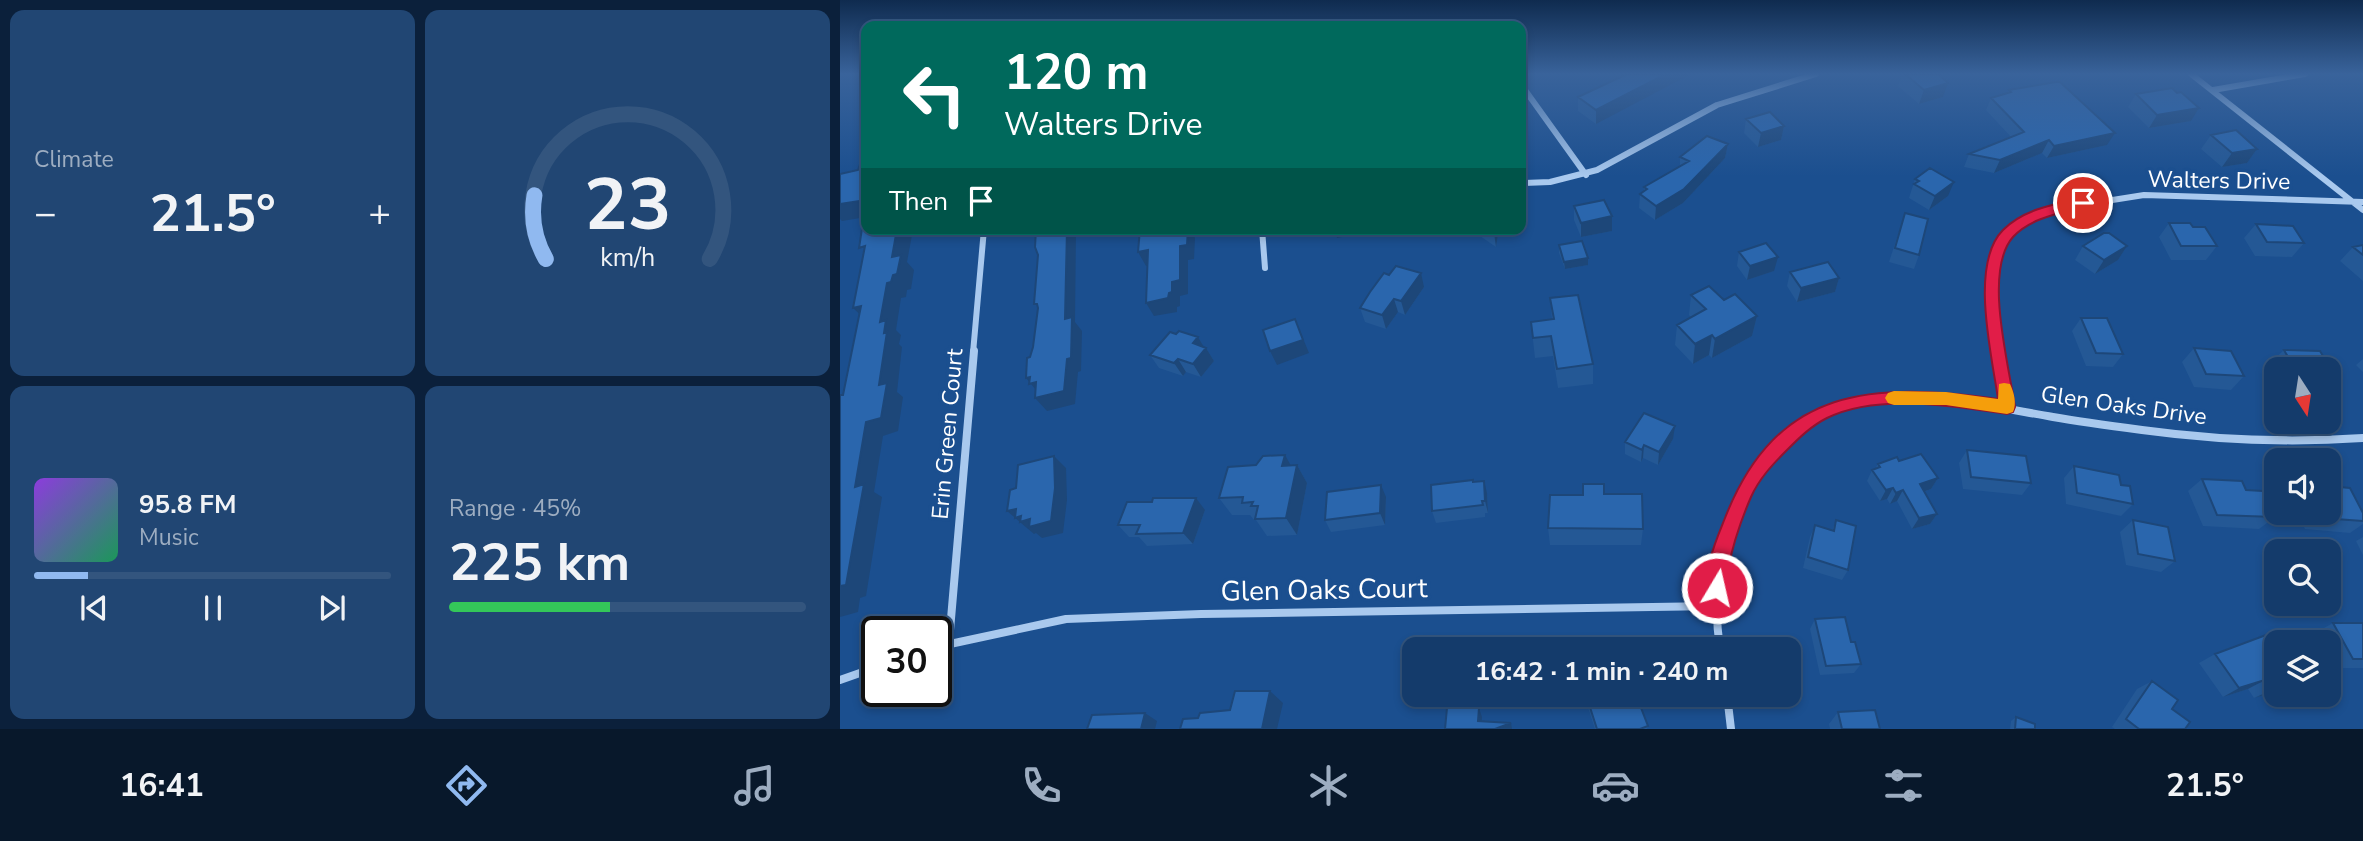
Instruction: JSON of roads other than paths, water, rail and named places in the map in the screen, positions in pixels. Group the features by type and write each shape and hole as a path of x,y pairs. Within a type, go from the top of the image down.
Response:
{"street":[{"path":"1538,108 1586,175"},
{"path":"1526,183 1555,182 1608,167 1657,135 1712,108"},
{"path":"2235,108 2363,210"},
{"name":"Walters Drive","path":"2007,407 1992,304 1992,264 2007,234 2043,211 2144,195 2363,202"},
{"name":"Erin Green Court","path":"951,616 983,235"},
{"path":"1262,235 1265,268"},
{"name":"Glen Oaks Drive","path":"1719,637 1716,606 1718,570 1727,536 1744,492 1762,464 1800,425 1822,412 1847,404 1874,399 1946,399 2145,430 2220,438 2363,438"},
{"name":"Glen Oaks Court","path":"952,641 1066,619 1201,614 1716,606"},
{"path":"840,680 861,673"},
{"path":"1728,707 1731,729"}]}
